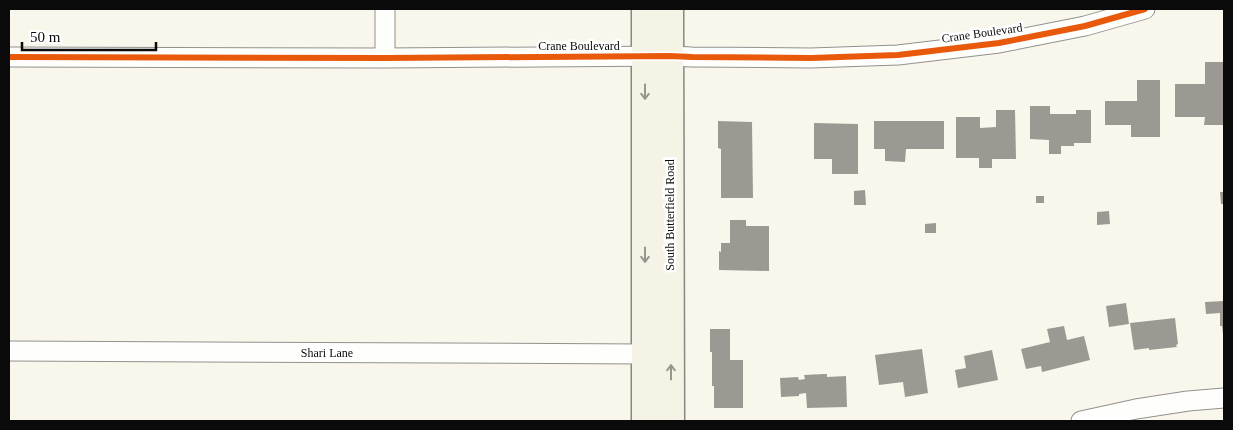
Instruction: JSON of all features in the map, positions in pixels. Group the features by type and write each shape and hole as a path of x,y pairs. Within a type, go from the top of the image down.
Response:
{"main road":[{"name":"South Butterfield Road","path":"644,9 657,56 671,421"},
{"name":"South Butterfield Road","path":"645,421 645,354 657,56 670,9"}],"street":[{"path":"385,9 385,58"},
{"name":"Crane Boulevard","path":"9,57 385,58 657,56 811,58 898,55 999,43 1085,26 1145,9"},
{"name":"Shari Lane","path":"9,351 645,354"},
{"path":"1081,421 1136,409 1224,398"}],"building":[{"path":"1205,62 1224,62 1224,125 1204,125 1205,117 1175,117 1175,84 1205,84"},
{"path":"1137,80 1160,80 1160,137 1131,137 1131,125 1105,125 1105,101 1137,101"},
{"path":"1030,106 1050,106 1050,114 1076,114 1076,110 1091,110 1091,143 1074,143 1074,146 1061,146 1061,154 1049,154 1049,140 1030,139"},
{"path":"996,110 1015,110 1016,159 992,159 992,168 979,168 979,158 956,158 956,117 980,117 980,128 996,127"},
{"path":"718,121 752,122 753,198 721,198 721,149 718,148"},
{"path":"874,121 944,121 944,149 906,149 905,162 885,161 885,149 874,149"},
{"path":"814,123 858,124 858,174 832,174 832,159 814,159"},
{"path":"865,190 866,205 854,205 854,191"},
{"path":"1220,192 1224,192 1224,204 1221,204"},
{"path":"1036,196 1044,196 1044,203 1036,203"},
{"path":"1109,211 1110,224 1097,225 1097,212"},
{"path":"730,220 746,220 746,226 769,226 769,271 719,270 721,243 730,243"},
{"path":"936,223 936,233 925,233 925,224"},
{"path":"1224,301 1223,334 1222,326 1220,326 1220,313 1206,314 1205,302"},
{"path":"1126,303 1129,324 1109,327 1106,306"},
{"path":"1175,318 1177,347 1134,350 1130,323"},
{"path":"1064,326 1067,340 1084,336 1090,360 1042,372 1041,366 1026,369 1021,349 1050,342 1047,329"},
{"path":"710,329 730,329 730,360 743,360 743,408 714,408"},
{"path":"922,349 928,393 905,397 903,382 879,385 875,355"},
{"path":"992,350 998,380 958,388 955,370 966,368 964,356"},
{"path":"827,374 827,377 846,376 847,407 807,408 806,393 799,394 799,396 781,397 780,378 798,377 799,380 805,379 804,375"}],"cycle path":[{"path":"9,57 385,58 670,56 811,58 898,55 999,43 1085,26 1145,9"}]}
